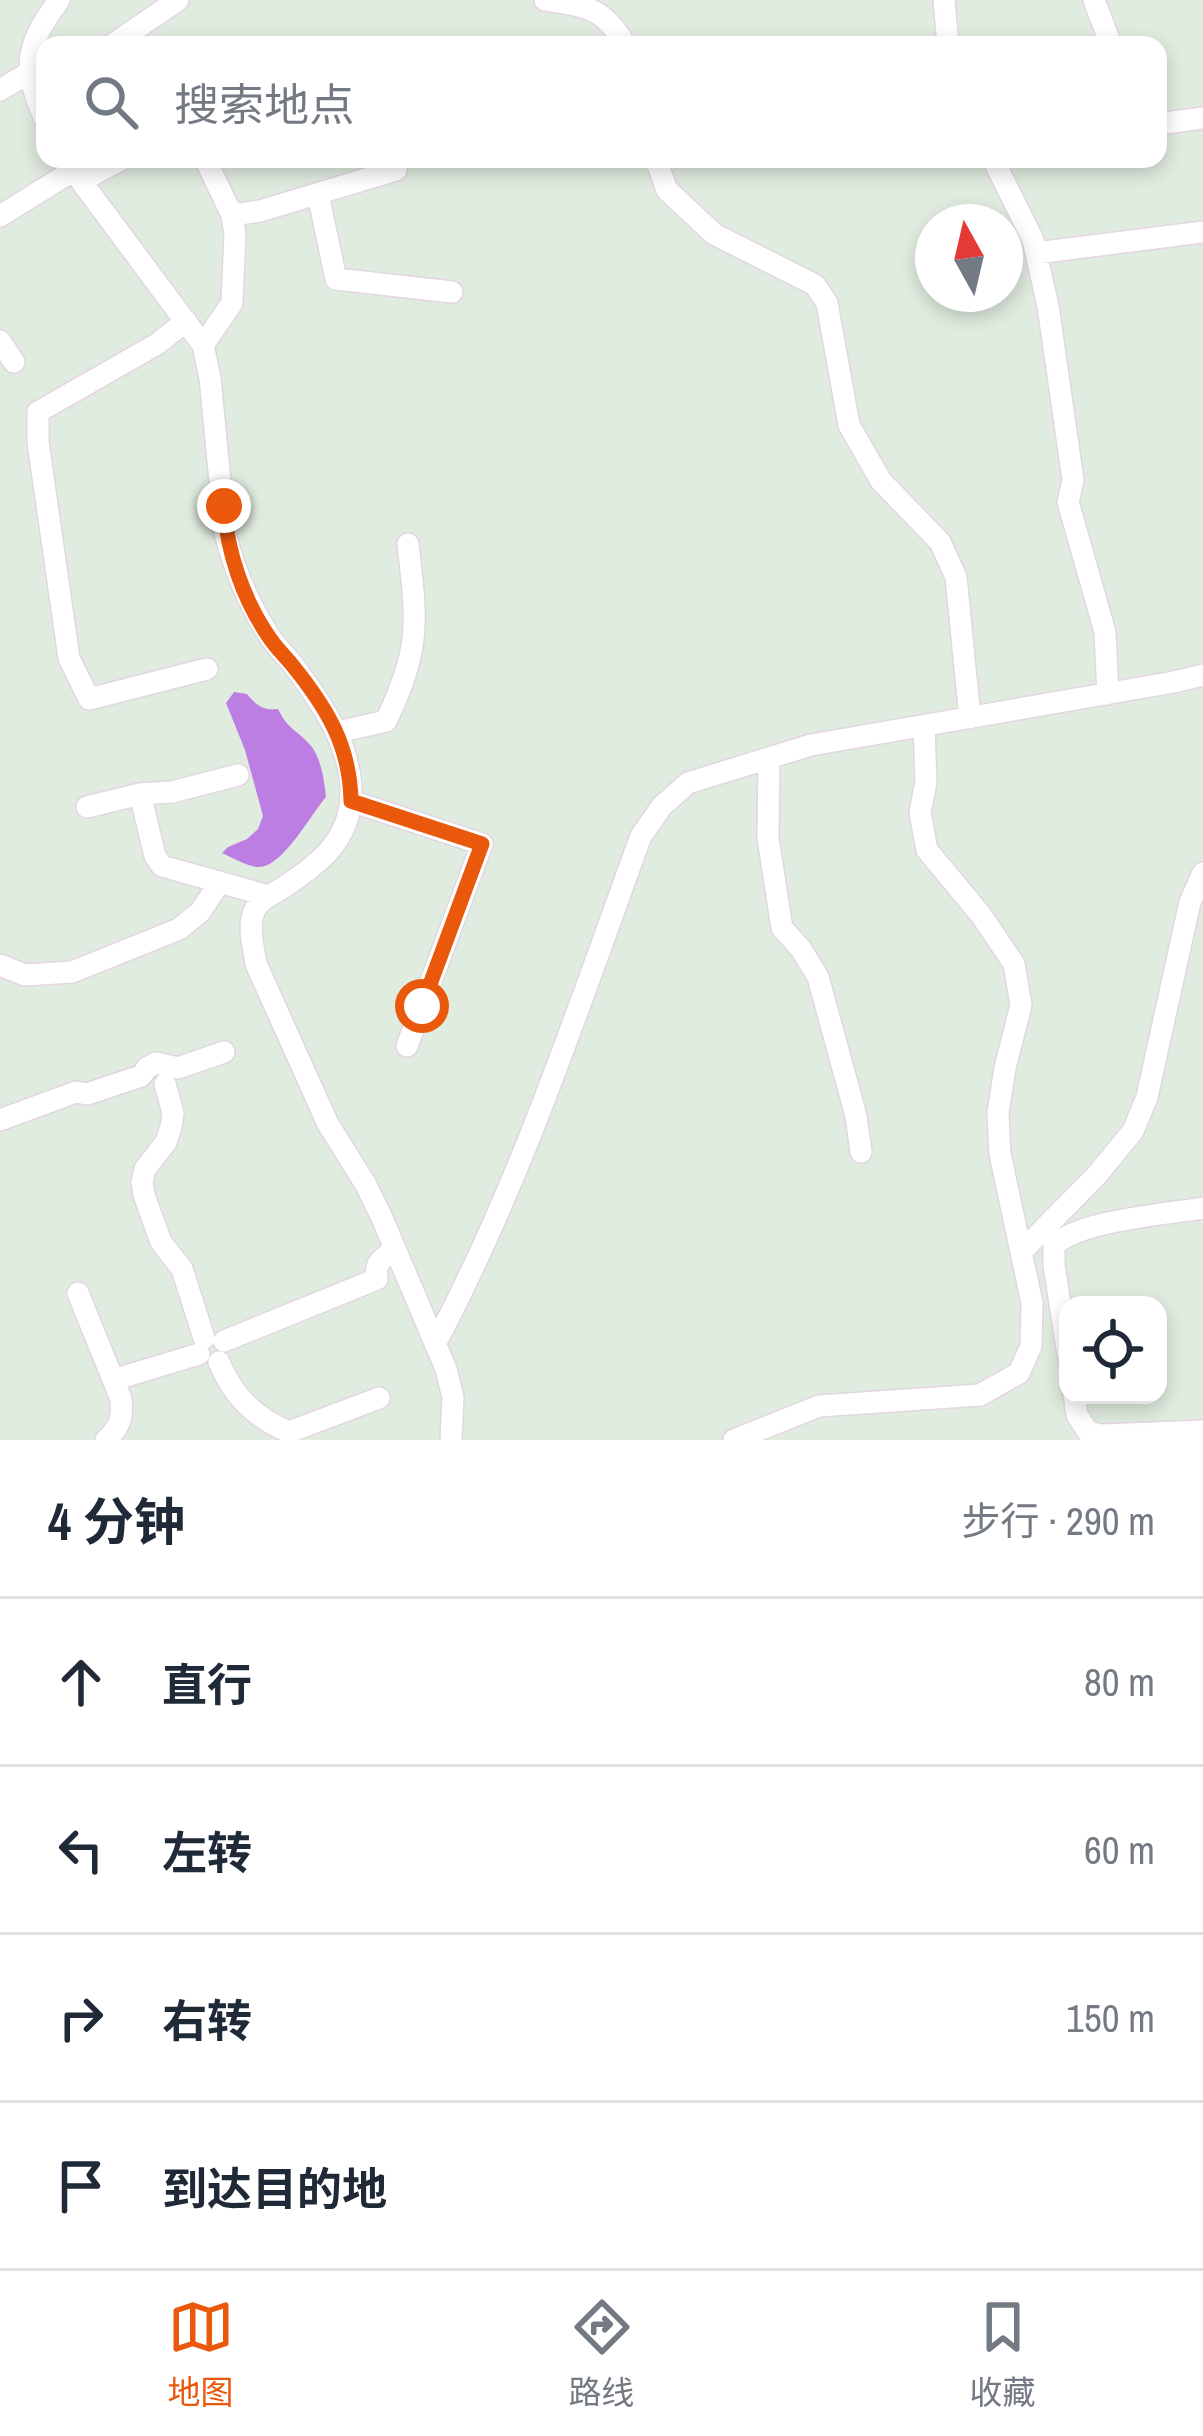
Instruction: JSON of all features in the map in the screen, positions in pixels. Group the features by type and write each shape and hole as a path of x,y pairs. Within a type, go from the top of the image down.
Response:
{"street":[{"path":"36,36 59,0"},
{"path":"125,36 178,0"},
{"path":"544,0 584,5 613,23 620,36"},
{"path":"944,0 947,36"},
{"path":"1094,0 1108,36"},
{"path":"0,90 36,85 28,61 36,37"},
{"path":"1167,123 1203,118"},
{"path":"202,345 232,303 232,215 210,168"},
{"path":"659,168 668,190 713,234 815,285 826,303 849,424 880,481 940,542 956,577 970,718"},
{"path":"997,168 1033,240 1048,306 1072,480 1069,502 1105,632 1108,694"},
{"path":"0,216 74,170 202,345 231,555 269,637 338,732 350,770 351,801 345,830 336,844 316,865 260,901 252,916 256,964 328,1124 366,1185 435,1343 453,1397 451,1440"},
{"path":"232,215 260,212 396,170"},
{"path":"318,194 336,279 452,292"},
{"path":"1036,253 1203,232"},
{"path":"186,321 157,344 38,412 38,442 69,658 89,699 207,669"},
{"path":"0,341 14,362"},
{"path":"338,732 386,721 405,682 416,615 408,544"},
{"path":"435,1343 524,1154 641,836 662,806 688,783 811,745 1203,674"},
{"path":"734,1440 818,1406 980,1395 1019,1373 1031,1346 1032,1303 1000,1154 998,1113 1021,1005 1018,984 1014,964 981,915 927,850 920,813 926,782 924,726"},
{"path":"769,758 767,838 782,928 818,977 856,1117 860,1152"},
{"path":"87,807 238,775"},
{"path":"140,794 155,856 162,866 269,896"},
{"path":"351,801 482,844 407,1046"},
{"path":"1022,1252 1133,1131 1147,1097 1190,902 1203,873"},
{"path":"0,965 25,975 71,972 179,929 200,912 220,882"},
{"path":"0,1120 76,1092 87,1094 141,1076 146,1085 224,1052"},
{"path":"172,1076 171,1127 166,1142 145,1169 144,1195 161,1242 182,1269 228,1384 255,1414 290,1436 379,1398"},
{"path":"1059,1297 1054,1246 1063,1236 1087,1227 1203,1208"},
{"path":"395,1250 379,1261 376,1279 387,1287 411,1288"},
{"path":"113,1379 211,1349 376,1279"},
{"path":"78,1293 121,1399 123,1417 106,1440"},
{"path":"1075,1404 1088,1432 1203,1431"}],"shaded area":[{"path":"234,692 247,694 264,708 278,709 312,747 326,797 277,858 259,867 222,853 247,839 263,816 226,703"}],"route":[{"path":"224,506 225,532 243,587 269,637 338,732 350,770 351,801 482,844 422,1006"}]}
